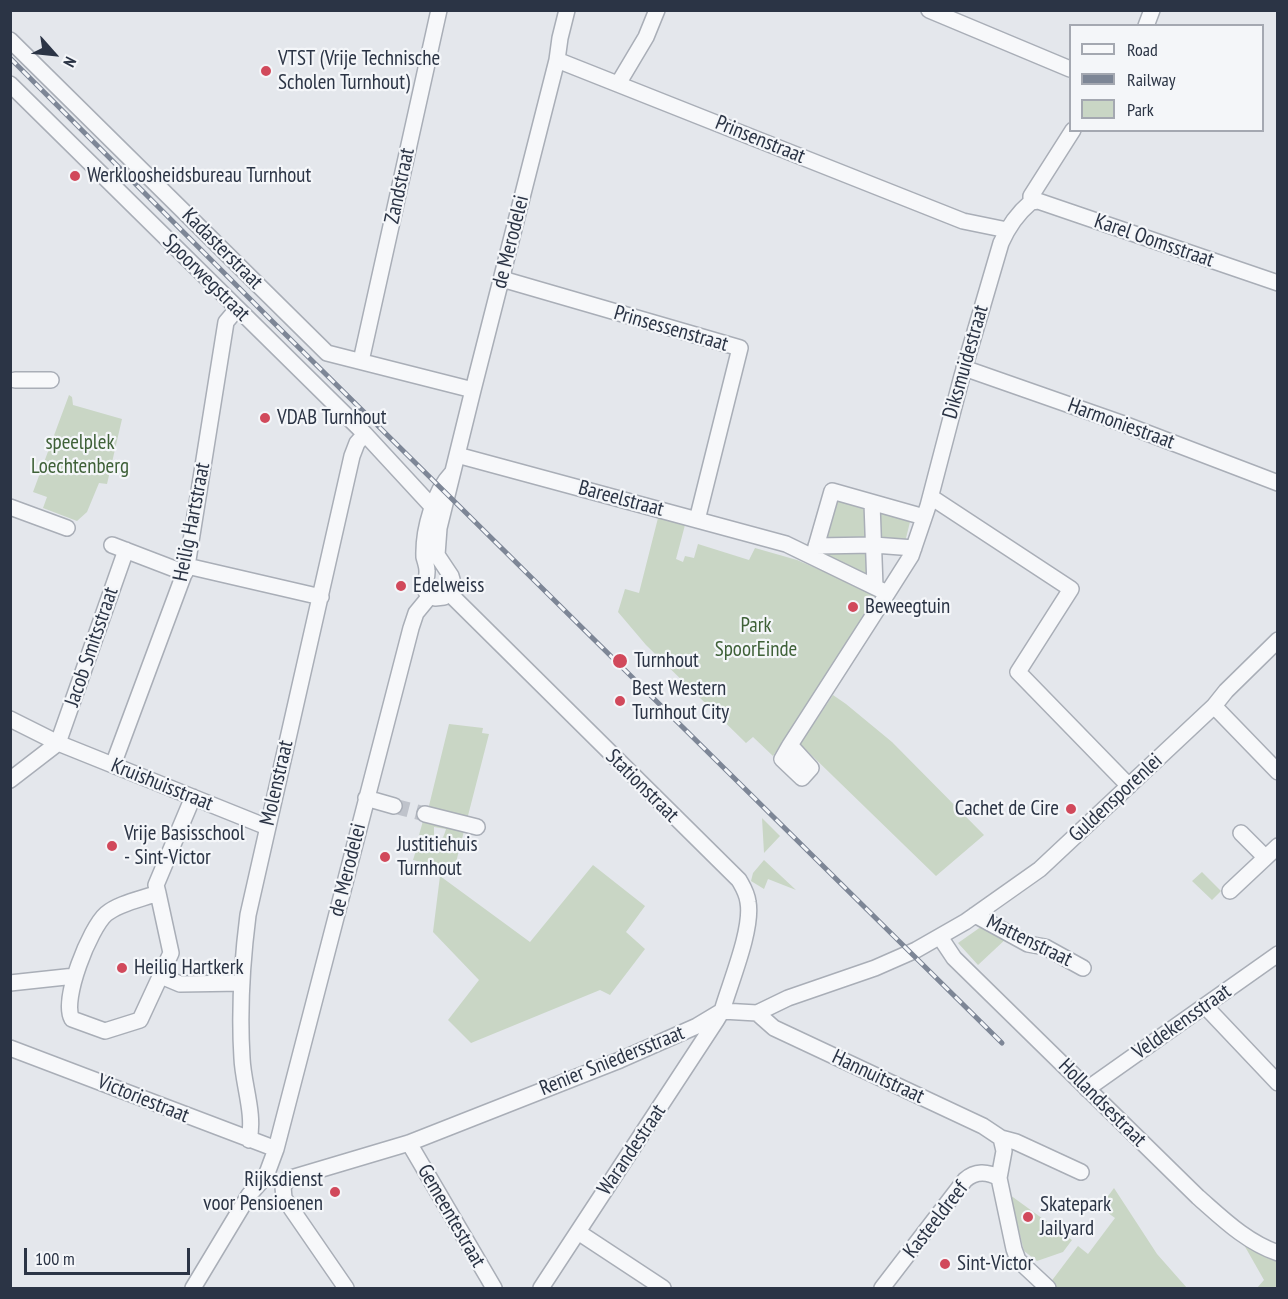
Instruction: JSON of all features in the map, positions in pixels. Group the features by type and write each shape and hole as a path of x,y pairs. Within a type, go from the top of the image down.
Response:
{"street":[{"name":"Zandstraat","path":"362,361 439,10"},
{"name":"de Merodelei","path":"193,1288 249,1195 266,1176 276,1149 413,618 430,596 423,585 428,573 424,556 434,516 457,455 558,60 560,38 567,10"},
{"path":"618,84 646,37 657,10"},
{"path":"929,10 1069,68"},
{"name":"Kadasterstraat","path":"10,39 327,353 473,390"},
{"name":"Prinsenstraat","path":"558,60 963,221 1007,230"},
{"name":"Spoorwegstraat","path":"10,84 365,434 401,472 434,516"},
{"name":"Diksmuidestraat","path":"790,745 871,619 881,590 911,556 931,497 964,368 1001,243 1007,230 1031,202 1031,196 1071,132"},
{"name":"Karel Oomsstraat","path":"1031,202 1038,201 1278,283"},
{"name":"Prinsessenstraat","path":"502,279 740,348 697,520"},
{"name":"Heilig Hartstraat","path":"113,765 186,569 226,322 237,309"},
{"name":"Harmoniestraat","path":"964,368 1121,423 1278,483"},
{"path":"12,383 51,380"},
{"name":"Molenstraat","path":"249,1140 252,1127 244,1082 241,1040 242,983 248,915 352,456 357,443 365,434"},
{"name":"Bareelstraat","path":"457,455 814,552 881,590"},
{"path":"914,548 874,544 814,552 832,491 924,517"},
{"path":"931,497 1071,589 1018,672 1129,786"},
{"path":"872,502 874,544 881,590"},
{"path":"10,507 67,528"},
{"name":"de Merodelei","path":"434,516 437,555 453,584 448,594"},
{"name":"Jacob Smitsstraat","path":"58,743 119,548 186,569"},
{"path":"186,569 321,597"},
{"path":"428,573 437,569 447,572"},
{"path":"430,596 440,598 448,594"},
{"name":"Stationstraat","path":"448,594 739,880 748,903 746,930 722,1011"},
{"name":"Guldensporenlei","path":"940,937 1040,869 1214,706 1226,691 1278,640"},
{"path":"1214,706 1278,772"},
{"name":"Kruishuisstraat","path":"10,719 58,743 267,827"},
{"path":"10,780 58,743"},
{"path":"158,893 115,908 105,915 95,927 75,976 68,1012 72,1019 105,1031 140,1020 171,954 158,893 156,885 193,797"},
{"path":"366,798 394,806"},
{"path":"425,814 477,827"},
{"path":"1241,833 1265,857"},
{"path":"1230,891 1278,846"},
{"name":"Mattenstraat","path":"975,915 1028,944 1045,947 1083,968"},
{"path":"722,1011 757,1013 788,998 900,958 940,937"},
{"name":"Hollandsestraat","path":"940,937 954,958 1164,1164 1228,1223 1262,1246 1278,1253"},
{"name":"Veldekensstraat","path":"1087,1089 1278,954"},
{"path":"10,983 75,976"},
{"path":"161,976 180,984 242,983"},
{"path":"1205,1006 1278,1083"},
{"name":"Renier Sniedersstraat","path":"346,1288 284,1198 283,1187 292,1176 409,1143 620,1060 697,1026 722,1011"},
{"name":"Warandestraat","path":"541,1288 703,1044 722,1011"},
{"name":"Hannuitstraat","path":"757,1013 774,1028 983,1126 1001,1138 1016,1142 1081,1172"},
{"name":"Victoriestraat","path":"10,1048 276,1149"},
{"path":"1001,1138 1004,1151 999,1178 1014,1249 1018,1260 1048,1288"},
{"name":"Gemeentestraat","path":"409,1143 494,1288"},
{"name":"Kasteeldreef","path":"882,1288 965,1180 979,1173 993,1174 999,1178"},
{"path":"578,1232 663,1288"}],"green space":[{"name":"speelplek Loechtenberg","path":"69,395 72,397 73,405 122,419 107,484 99,483 87,512 77,521 43,508 47,497 33,492"},
{"path":"835,496 869,507 869,539 821,543"},
{"path":"875,508 911,518 905,542 880,539"},
{"name":"Park SpoorEinde","path":"658,518 685,525 676,559 683,562 685,556 694,558 698,544 749,560 755,548 797,560 872,592 876,601 773,756 753,737 746,743 646,645 618,612 625,589 639,593"},
{"path":"819,549 869,551 871,580 818,555"},
{"path":"833,695 892,742 984,835 936,876 800,744"},
{"path":"449,724 483,728 482,733 489,734 454,870 413,860 418,844 433,846 440,842 446,829 434,827 434,835 430,837 419,835 425,814 427,814"},
{"path":"762,818 780,836 764,853"},
{"path":"764,860 796,890 768,879 764,889 751,881 753,873"},
{"path":"593,865 645,906 626,932 645,949 610,995 600,990 471,1043 448,1020 479,980 433,932 440,876 530,942"},
{"path":"1202,872 1221,891 1212,900 1192,881"},
{"path":"985,924 1008,937 978,965 958,943"},
{"path":"1114,1188 1157,1254 1187,1288 1056,1288 1050,1283 1078,1246 1088,1254 1115,1218 1100,1207"},
{"name":"Skatepark Jailyard","path":"1010,1195 1072,1240 1063,1252 1037,1261 1024,1251"},
{"path":"1235,1229 1277,1252 1277,1288 1257,1288 1264,1280"}],"tunnel":[{"path":"394,806 425,814"}],"railway":[{"path":"10,58 273,322 1002,1043"}],"place":[{"name":"VTST (Vrije Technische Scholen Turnhout)","path":"266,71"},
{"name":"Werkloosheidsbureau Turnhout","path":"75,176"},
{"name":"VDAB Turnhout","path":"265,418"},
{"name":"Edelweiss","path":"401,586"},
{"name":"Beweegtuin","path":"853,607"},
{"name":"Turnhout","path":"620,661"},
{"name":"Best Western Turnhout City","path":"620,701"},
{"name":"Cachet de Cire","path":"1071,809"},
{"name":"Vrije Basisschool - Sint-Victor","path":"112,846"},
{"name":"Justitiehuis Turnhout","path":"385,857"},
{"name":"Heilig Hartkerk","path":"122,968"},
{"name":"Rijksdienst voor Pensioenen","path":"335,1192"},
{"name":"Skatepark Jailyard","path":"1028,1217"},
{"name":"Sint-Victor","path":"945,1264"}]}
